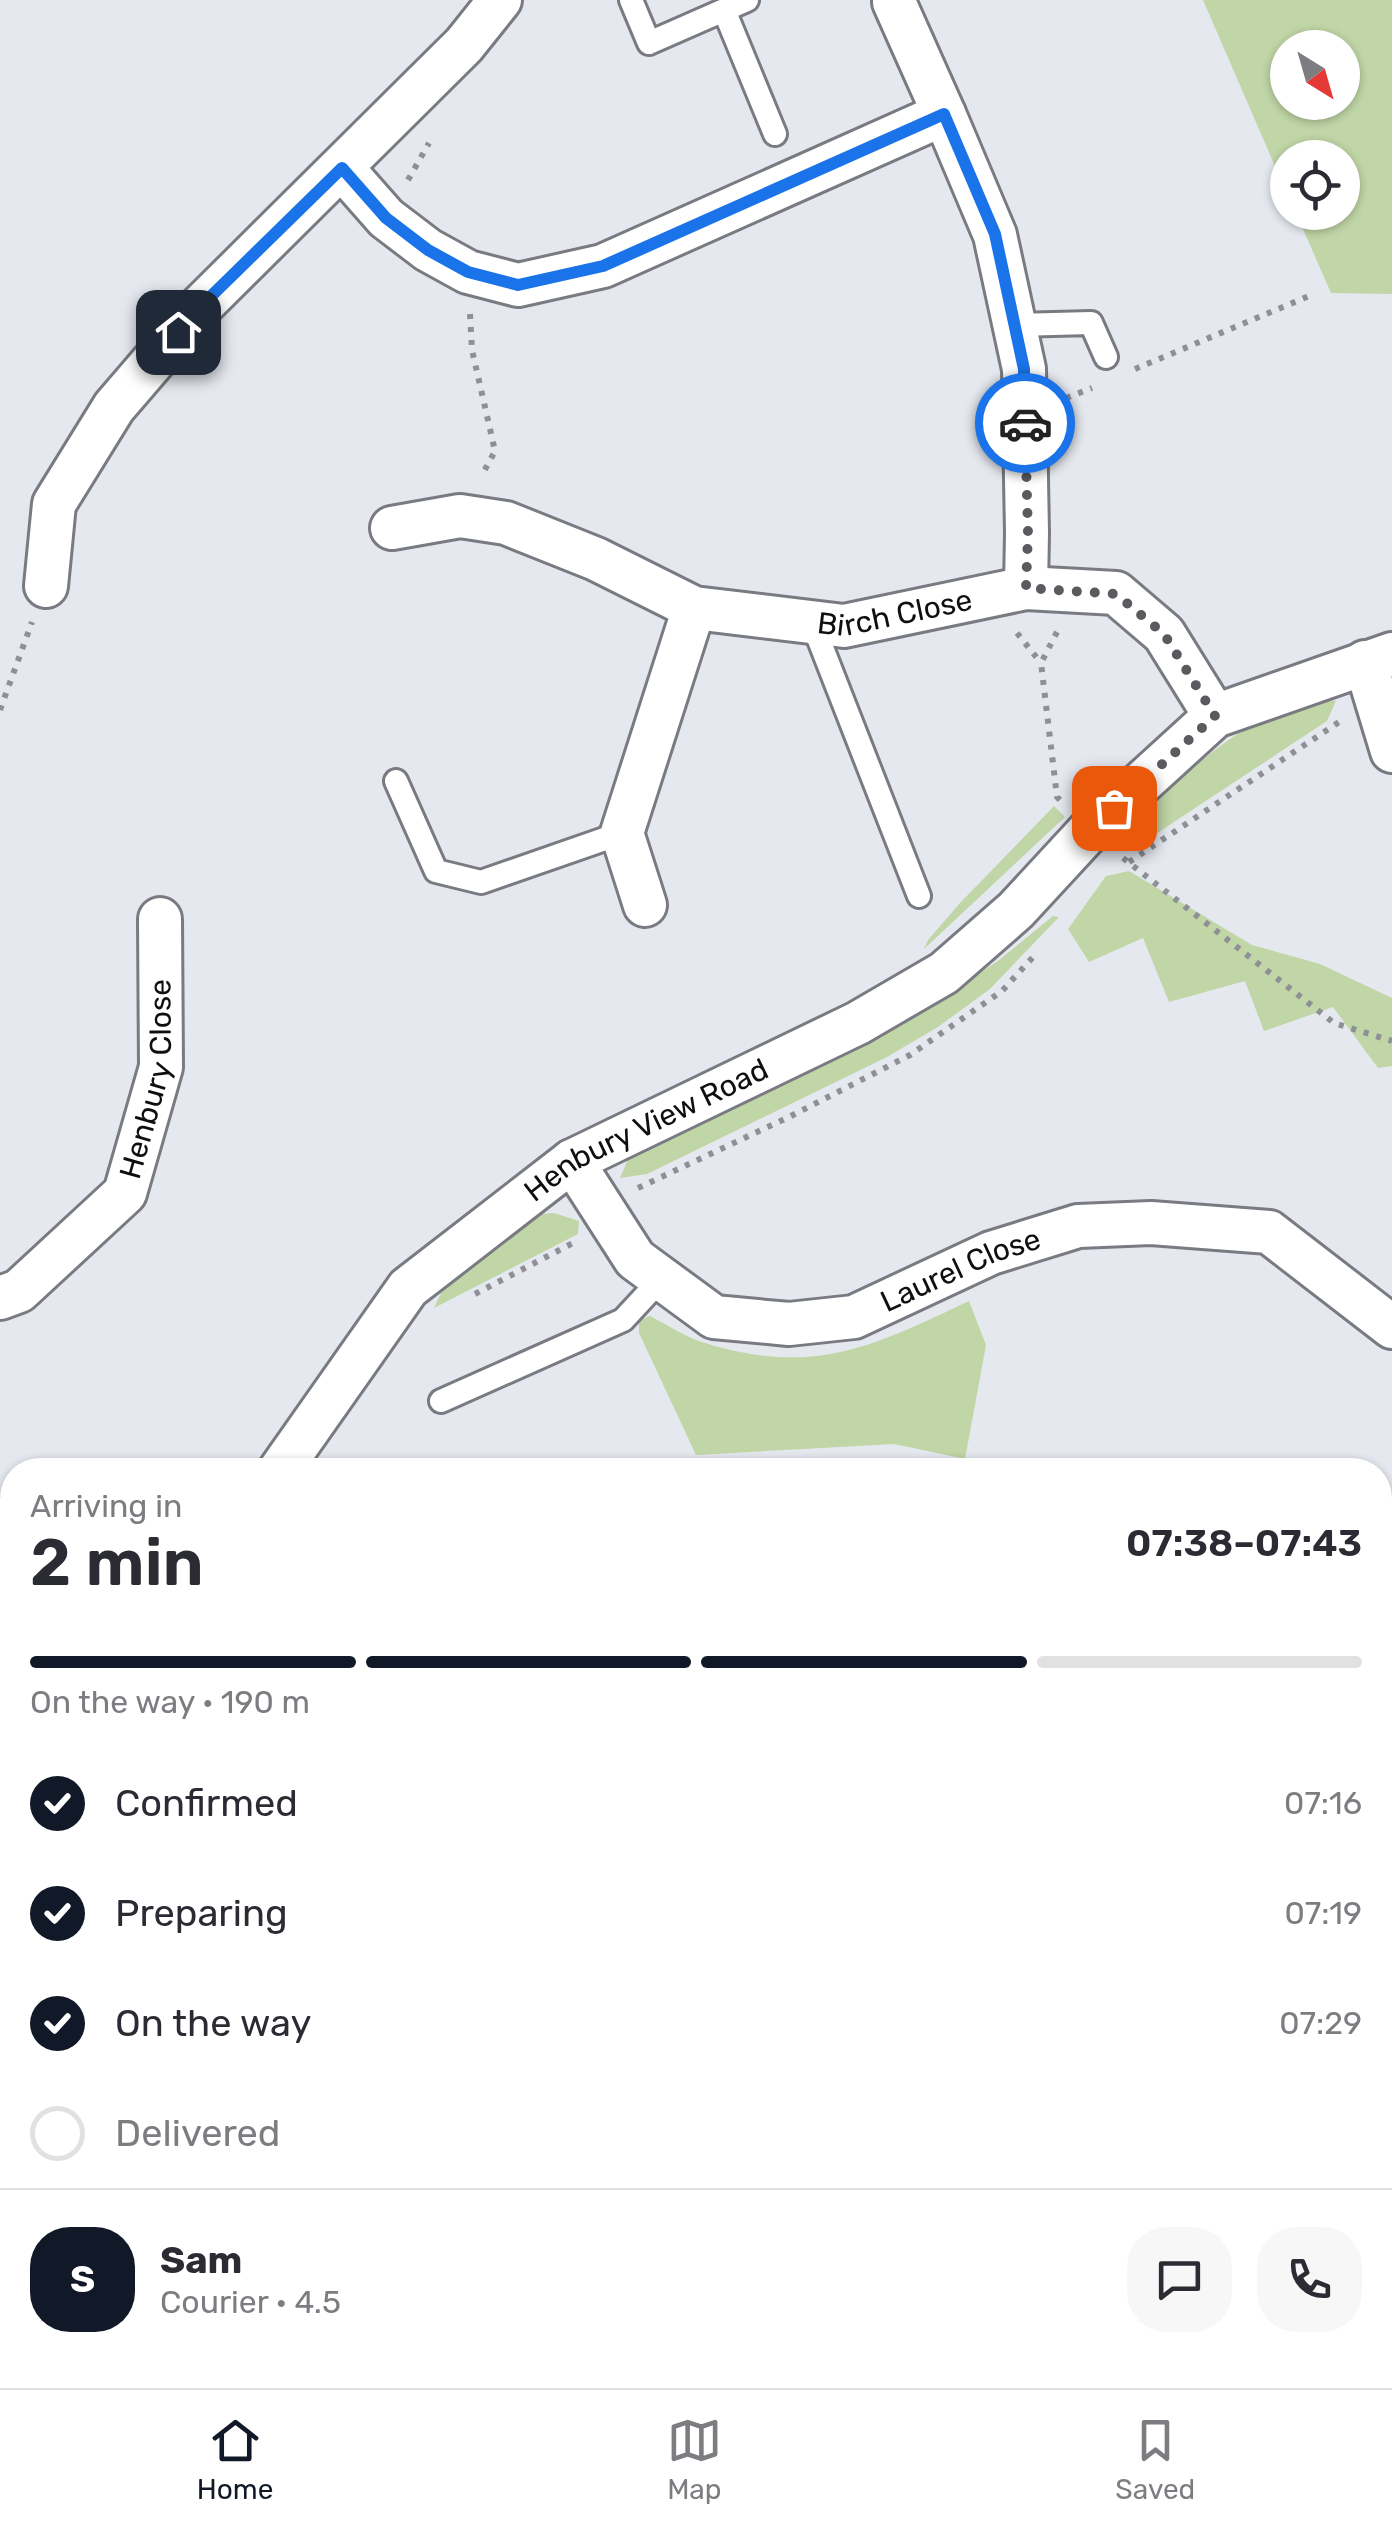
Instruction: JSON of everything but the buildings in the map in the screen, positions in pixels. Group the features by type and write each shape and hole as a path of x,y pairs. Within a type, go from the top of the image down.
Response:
{"street":[{"path":"46,586 54,504 114,407 200,307 464,45 500,0"},
{"path":"891,1 995,234 1024,369 1026,588"},
{"path":"342,168 386,218 428,250 468,272 518,285 603,266 944,114"},
{"name":"Birch Close","path":"392,528 460,516 506,523 596,559 694,608 844,626 1026,588 1116,594 1164,634 1215,716"},
{"path":"646,906 622,833 694,608"},
{"path":"1377,669 1392,751"},
{"name":"Henbury View Road","path":"288,1458 408,1288 572,1161 858,1023 944,973 1016,910 1089,831 1215,716 1377,669"},
{"name":"Henbury Close","path":"0,1298 19,1291 125,1193 160,1067 160,919"},
{"name":"Laurel Close","path":"572,1161 634,1258 714,1317 789,1324 854,1317 992,1253 1078,1226 1151,1223 1269,1232 1392,1327"}],"lane":[{"path":"631,0 649,42 747,0"},
{"path":"724,10 775,134"},
{"path":"1014,324 1090,324 1106,356"},
{"path":"812,622 919,896"},
{"path":"396,781 436,872 482,882 622,833"},
{"path":"441,1401 623,1320 661,1278"}],"path":[{"path":"460,516 495,451 472,350 468,272"},
{"path":"1131,371 1309,296"},
{"path":"1024,416 1096,386"},
{"path":"0,710 46,586"},
{"path":"1086,592 1061,624 1042,664 1057,797 1089,831 1334,1023 1392,1041"},
{"path":"1128,862 1338,723 1377,669"},
{"path":"461,1302 611,1222"}],"green space":[{"path":"1203,0 1392,0 1392,294 1331,293 1303,230 1360,230 1360,140 1270,140 1270,155"},
{"path":"1319,698 1336,701 1327,721 1130,851 1120,849 1119,844 1149,810 1216,749 1261,720"},
{"path":"1054,806 1065,817 924,949 960,903"},
{"path":"1129,871 1252,945 1320,964 1392,998 1392,1066 1378,1068 1333,1007 1264,1031 1245,981 1169,1002 1143,938 1089,962 1068,929 1106,876"},
{"path":"1053,916 1059,917 990,989 938,1027 887,1057 647,1174 620,1178 629,1157 892,1029 998,961"},
{"path":"554,1213 579,1221 578,1234 434,1308 441,1293 499,1242 538,1214"},
{"path":"969,1301 986,1345 965,1458 894,1444 696,1455 639,1333 639,1320 650,1316 693,1339 731,1350 764,1356 814,1356 848,1350"}],"way so far":[{"path":"1025,423 1026,588 1116,594 1164,634 1215,716 1114,808"}],"route":[{"path":"178,332 342,168 386,218 428,250 468,272 518,285 603,266 944,114 995,234 1024,369 1025,423"}]}
